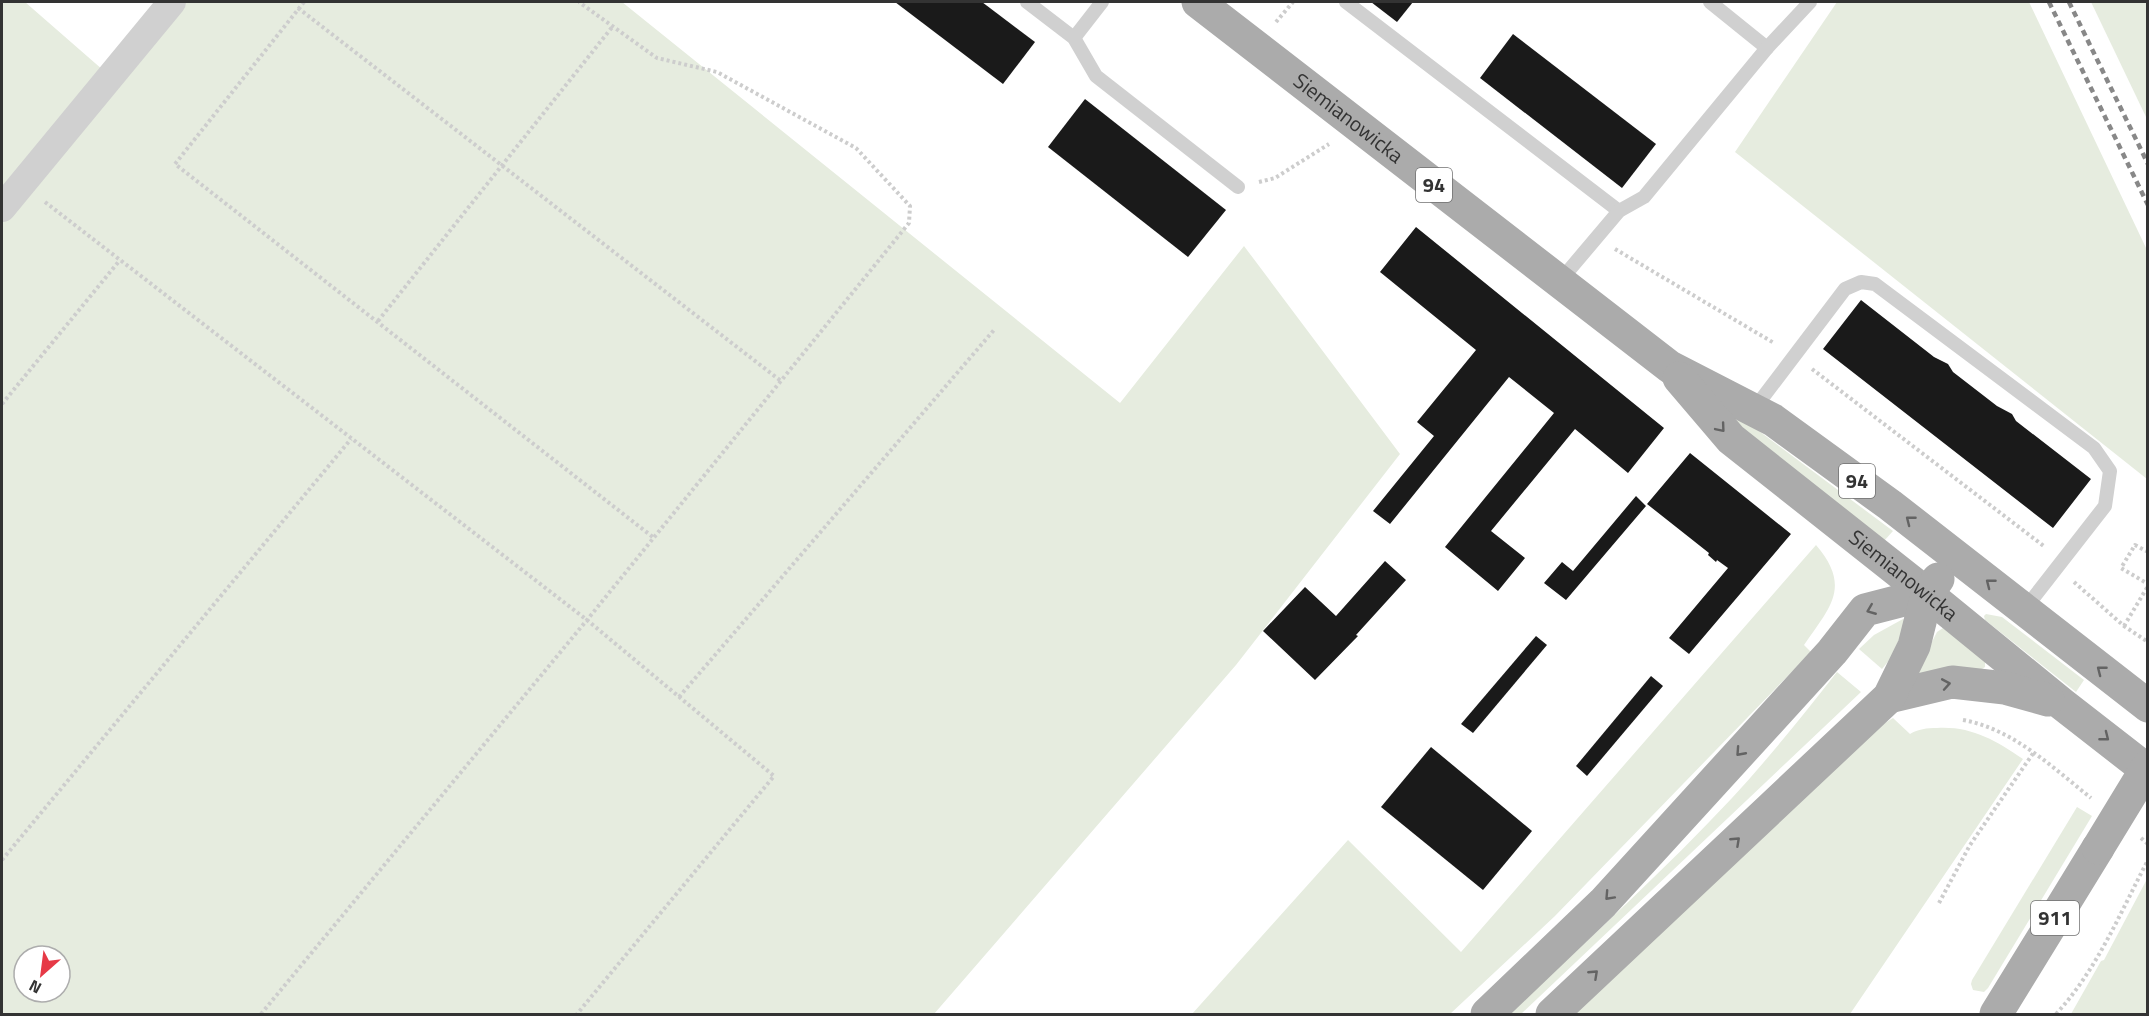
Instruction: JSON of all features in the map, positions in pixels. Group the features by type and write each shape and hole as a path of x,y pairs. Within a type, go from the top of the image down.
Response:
{"main road":[{"name":"Siemianowicka","path":"1198,2 1670,367 1773,420 1880,498 2148,706"},
{"name":"Siemianowicka","path":"1670,367 1731,439 2062,704 2148,769"},
{"path":"1552,1014 1889,697 1914,646 1927,594 1956,556"},
{"path":"1488,1014 1603,903 1832,652 1865,610 1927,594"},
{"path":"1889,697 1952,682 2005,688 2062,704"},
{"name":"911","path":"1984,1014 2004,1001 2148,769"}],"street":[{"path":"2,208 172,2"}],"lane":[{"path":"1027,2 1074,38 1096,76 1238,187"},
{"path":"1074,38 1102,2"},
{"path":"1346,2 1619,211"},
{"path":"1710,2 1767,48"},
{"path":"1559,282 1619,211 1644,197 1767,48 1810,2"},
{"path":"1754,409 1845,289 1861,282 1875,284 2094,448 2110,471 2105,506 2024,610"}],"path":[{"path":"304,2 175,165 654,538"},
{"path":"261,1014 587,620 909,223 910,206 856,148 717,72 657,58 579,2"},
{"path":"1274,25 1293,2"},
{"path":"298,8 781,381"},
{"path":"378,321 613,26"},
{"path":"1238,187 1275,178 1334,141"},
{"path":"21,184 587,620 774,776 577,1014"},
{"path":"1598,237 1794,356 2050,551 2058,567 2124,626 2148,642"},
{"path":"2,404 120,260"},
{"path":"679,697 994,330"},
{"path":"2,860 351,439"},
{"path":"2124,626 2148,585 2121,568 2135,545 2148,552"},
{"path":"1953,718 1984,726 2012,738 2034,752 2093,800"},
{"path":"1939,903 1970,845 2034,752"},
{"path":"2139,837 2148,844"},
{"path":"2056,1014 2070,999 2098,956 2148,860"}],"shaded area":[{"path":"2,2 25,2 111,77 172,2 622,2 1120,403 1244,246 1400,454 1236,665 934,1014 2,1014"},
{"path":"1837,2 2029,2 2147,250 2147,479 1735,152"},
{"path":"2091,2 2147,2 2147,119"},
{"path":"1737,419 1751,425 1893,531 1884,541 1735,423"},
{"path":"1816,545 1827,560 1835,585 1829,608 1804,645 1811,652 1555,916 1450,1014 1192,1014 1348,840 1461,952"},
{"path":"1986,614 2002,617 2084,680 2076,692 1985,620"},
{"path":"1903,619 1907,621 1891,658 1882,669 1859,649 1874,635"},
{"path":"1943,628 1985,661 1985,667 1920,675 1917,671 1937,632"},
{"path":"1837,672 1861,692 1521,1014 1509,1014 1678,854 1732,798"},
{"path":"1893,718 1910,734 1933,728 1961,729 1972,732 1992,740 2023,759 1850,1014 1572,1014 1882,725"},
{"path":"2077,807 2092,816 1988,988 1984,992 1973,990 1972,980"},
{"path":"2147,879 2147,1014 2071,1014 2101,961 2104,960"}],"building":[{"path":"895,2 982,2 1035,42 1003,84"},
{"path":"1371,2 1413,2 1397,22"},
{"path":"1513,34 1656,144 1622,188 1480,78"},
{"path":"1085,99 1226,210 1188,257 1048,147"},
{"path":"1416,227 1664,428 1628,473 1575,429 1491,531 1525,558 1498,591 1445,547 1554,413 1509,377 1390,524 1373,511 1434,436 1417,422 1476,350 1380,272"},
{"path":"1861,300 1934,357 1948,364 1953,372 1997,406 2012,414 2016,421 2091,479 2053,528 1823,349"},
{"path":"1690,453 1791,534 1689,654 1669,638 1728,568 1717,560 1716,562 1708,555 1709,553 1647,504"},
{"path":"1636,496 1646,506 1566,600 1544,583 1562,562 1573,571"},
{"path":"1385,561 1406,580 1356,635 1358,636 1315,680 1263,631 1305,587 1336,616"},
{"path":"1536,636 1547,645 1473,733 1461,724"},
{"path":"1651,676 1663,686 1587,776 1576,766"},
{"path":"1431,747 1532,831 1483,890 1381,807"}],"railway":[{"path":"2049,2 2148,205"},
{"path":"2069,2 2148,164"}]}
